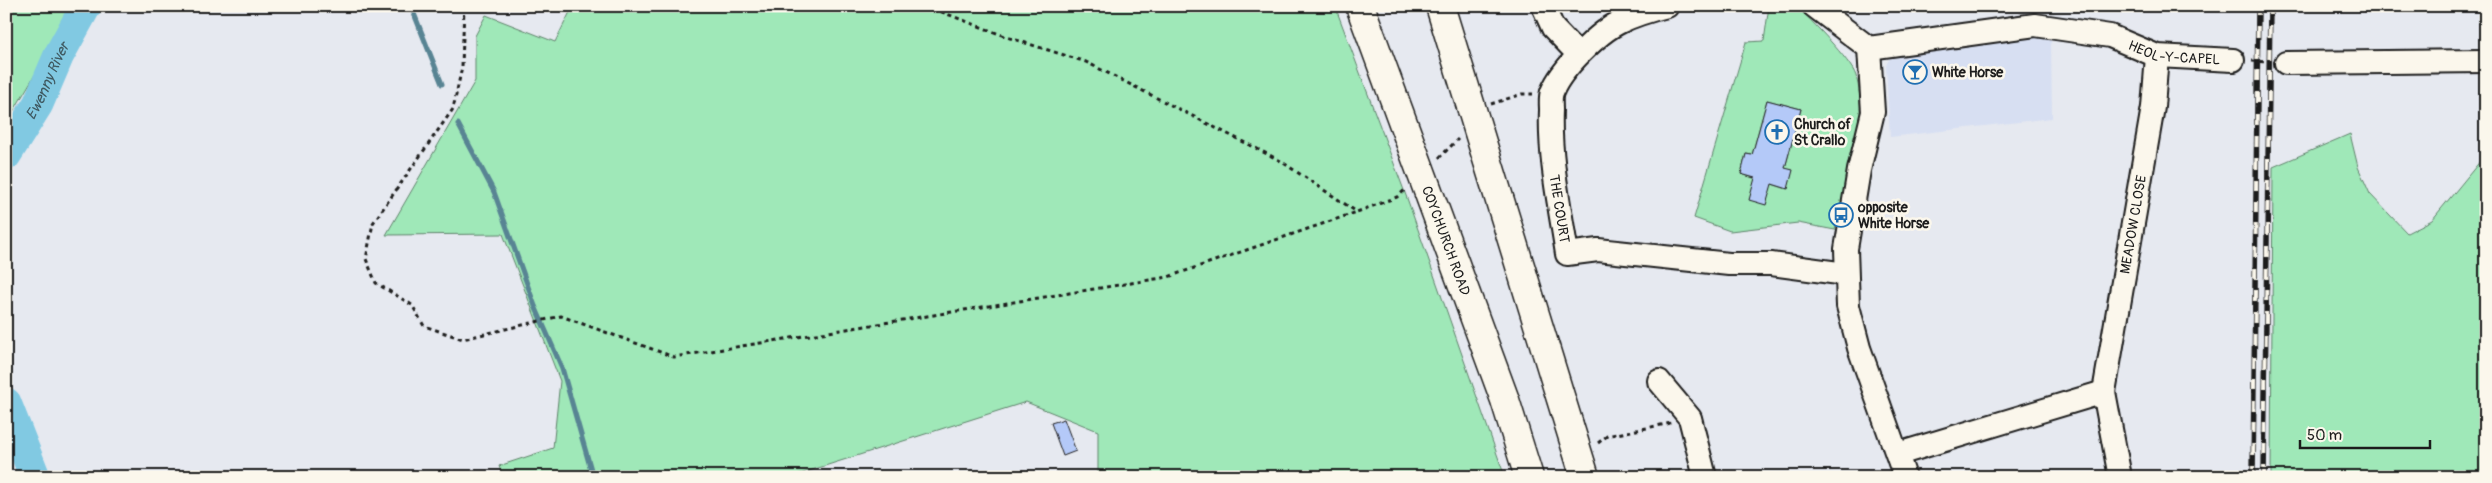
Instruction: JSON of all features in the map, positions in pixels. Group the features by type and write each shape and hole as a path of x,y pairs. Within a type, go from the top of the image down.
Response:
{"main road":[{"name":"COYCHURCH ROAD","path":"1360,6 1505,400 1530,477"},
{"path":"1440,6 1582,466"}],"street":[{"path":"1543,6 1553,28 1578,54"},
{"name":"THE COURT","path":"1668,6 1640,13 1618,23 1578,54 1560,76 1551,93 1550,120 1553,168 1567,254 1598,250 1729,264 1771,264 1846,274"},
{"path":"1814,6 1869,48 1872,112 1846,248 1848,306 1859,348 1905,477"},
{"name":"HEOL-Y-CAPEL","path":"1869,48 2035,26 2110,36 2157,56 2233,60"},
{"name":"MEADOW CLOSE","path":"2120,477 2104,392 2153,107 2157,56"},
{"path":"2286,63 2486,61"},
{"path":"1659,381 1690,418 1705,477"},
{"path":"1898,454 2104,392"}],"path":[{"path":"464,6 462,68 453,109 373,223 366,259 376,283 412,305 424,326 463,339 561,316 674,357 1168,277 1397,197 1475,122 1487,106 1522,94 1551,93"},
{"path":"926,6 1010,38 1086,62 1279,160 1357,212"},
{"name":"HEOL-Y-CAPEL","path":"2233,60 2286,63"},
{"path":"1582,466 1607,436 1690,418"}],"shaded area":[{"path":"2026,33 2051,38 2052,118 1890,137 1886,65 1891,56"}],"green space":[{"path":"6,6 75,6 6,124"},
{"path":"573,6 1335,6 1408,201 1505,477 1098,477 1098,431 1026,402 790,477 503,477 499,466 553,448 560,381 503,234 386,235 475,81 475,36 486,15 555,42"},
{"path":"1769,6 1797,6 1839,51 1856,76 1860,95 1858,134 1855,154 1835,230 1798,223 1730,231 1694,218 1746,42 1764,41","holes":["1767,100 1801,109 1785,168 1787,189 1741,174 1746,154 1752,155"]},
{"path":"2350,134 2358,167 2370,194 2407,233 2432,220 2486,154 2486,477 2271,477 2273,167"}],"building":[{"name":"Church of St Crallo","path":"1767,100 1801,109 1785,168 1793,170 1788,189 1772,184 1766,205 1749,200 1755,178 1741,174 1746,154 1752,155"},
{"path":"1064,419 1076,451 1063,456 1051,423"}],"waterway":[{"name":"Ewenny River","path":"6,155 38,104 59,55 86,6"},
{"path":"411,6 442,84"},
{"path":"458,124 494,192 535,306 562,368 593,477"},
{"name":"Ewenny River","path":"6,403 35,477"}],"railway":[{"path":"2253,477 2258,6"},
{"path":"2264,477 2270,6"}],"place":[{"name":"White Horse","path":"1915,72"},
{"name":"Church of St Crallo","path":"1777,132"},
{"name":"opposite White Horse","path":"1841,215"}]}
